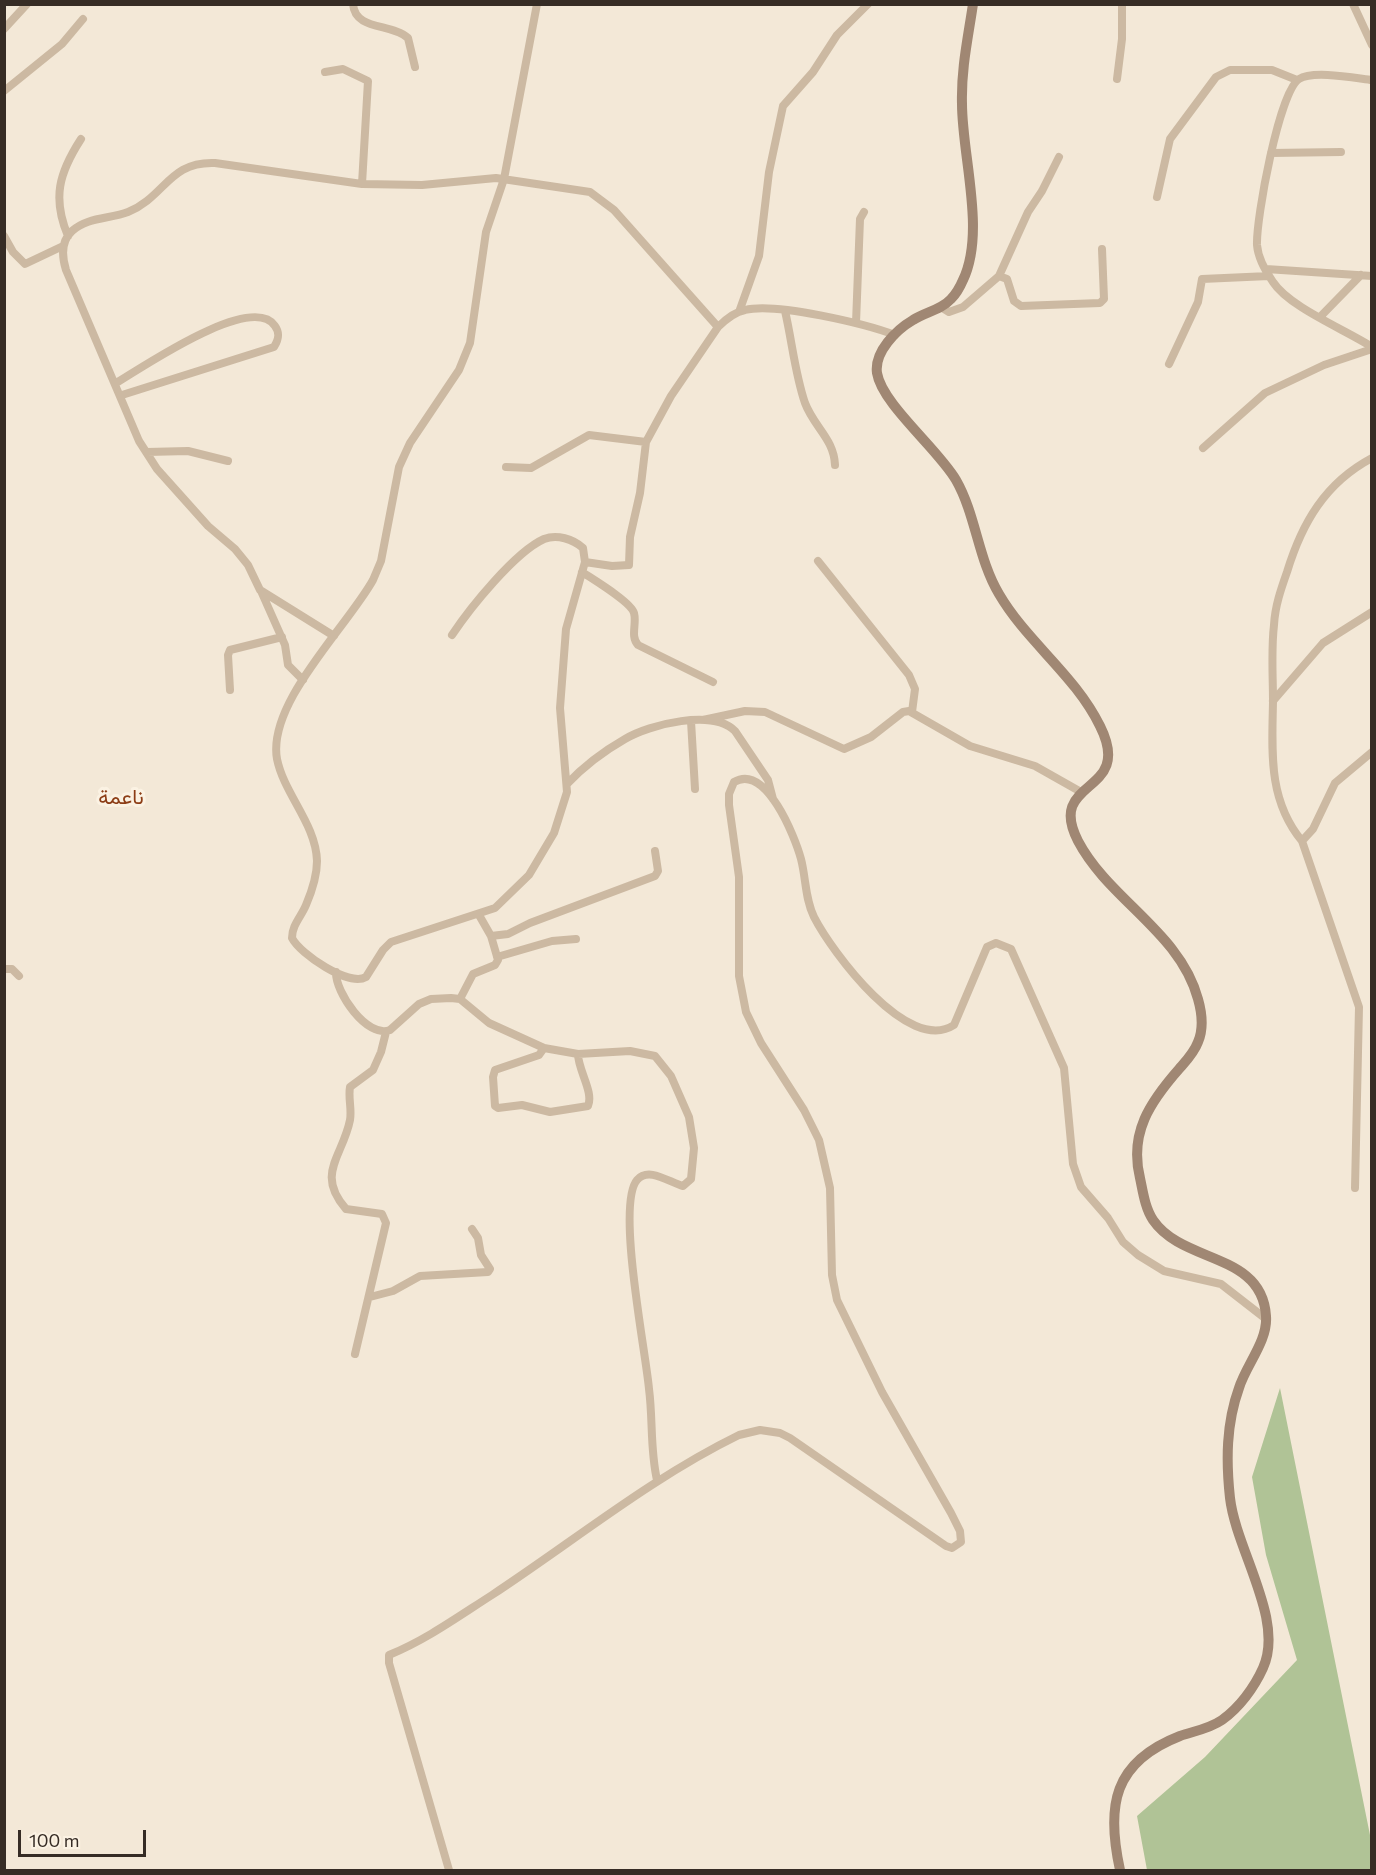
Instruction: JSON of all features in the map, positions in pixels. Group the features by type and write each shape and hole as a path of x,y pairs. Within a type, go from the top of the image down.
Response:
{"street":[{"path":"4,29 27,4"},
{"path":"353,4 353,12 359,20 394,30 408,38 415,67"},
{"path":"452,635 489,588 544,539 558,537 578,543 586,554 567,621 561,682 560,708 567,784 562,811 539,860 503,902 479,915 392,942 362,980 336,972 315,961 292,938 293,929 306,905 316,878 317,857 310,832 279,765 276,750 286,712 303,680 369,588 379,568 395,478 403,456 459,370 467,352 486,232 504,179 537,4"},
{"path":"739,312 759,256 769,172 783,106 813,72 837,35 868,4"},
{"path":"973,4 962,77 971,248 968,270 955,296 941,307 915,319 895,335 885,348 877,365 883,388 956,479 992,583 1003,601 1074,684 1094,713 1107,742 1110,754 1106,770 1081,792 1073,804 1071,815 1077,839 1099,873 1161,936 1183,963 1194,985 1201,1013 1201,1028 1196,1047 1152,1101 1139,1131 1137,1167 1147,1208 1155,1223 1170,1236 1246,1274 1258,1290 1267,1319 1263,1336 1245,1372 1233,1405 1227,1456 1232,1514 1268,1624 1269,1654 1251,1689 1229,1715 1207,1728 1158,1746 1139,1761 1121,1781 1113,1814 1114,1844 1120,1870"},
{"path":"1117,79 1122,39 1122,4"},
{"path":"1353,4 1371,45"},
{"path":"4,91 62,44 83,18"},
{"path":"325,72 342,69 368,81 362,184"},
{"path":"1157,197 1170,138 1216,77 1230,70 1259,70 1281,72 1297,80"},
{"path":"1371,80 1313,75 1297,80 1290,90 1271,153 1258,231 1258,251 1275,285 1320,317 1371,348"},
{"path":"68,236 57,199 71,155 81,139"},
{"path":"1271,153 1341,152"},
{"path":"941,307 950,312 963,307 999,276 1028,212 1042,191 1059,157"},
{"path":"303,680 288,665 282,637 248,565 236,549 208,526 157,469 147,452 69,278 63,246 68,236 90,222 135,209 184,168 194,164 281,171 362,184 422,185 486,178 504,179 581,190 596,195 620,217 718,327"},
{"path":"856,324 860,219 864,213"},
{"path":"4,236 13,252 25,264 63,246"},
{"path":"999,276 1007,279 1014,301 1021,306 1100,303 1104,299 1102,249"},
{"path":"1169,364 1198,302 1200,281 1268,273 1371,276"},
{"path":"1320,317 1361,275"},
{"path":"585,562 612,566 629,565 630,537 640,493 646,442 671,396 718,327 739,312 751,308 785,311 856,324 895,335"},
{"path":"785,311 805,403 813,420 826,434 834,450 835,465"},
{"path":"116,383 189,340 238,318 256,315 271,320 279,331 279,340 274,347 122,395"},
{"path":"1203,448 1264,393 1324,365 1371,348"},
{"path":"506,467 531,468 589,435 646,442"},
{"path":"147,452 188,451 228,461"},
{"path":"1355,1188 1359,1007 1302,841 1295,832 1274,785 1271,731 1275,612 1299,537 1309,516 1324,495 1349,473 1371,458"},
{"path":"818,561 909,675 915,689 912,712"},
{"path":"582,572 631,607 635,617 634,636 638,645 713,682"},
{"path":"260,590 334,636"},
{"path":"1273,701 1323,643 1371,612"},
{"path":"230,690 228,655 231,650 282,637"},
{"path":"567,784 591,761 631,736 671,723 703,720 745,711 765,712 843,749 865,740 903,712 912,712 970,746 1035,766 1081,792"},
{"path":"703,720 731,727 735,731 768,780 773,799 797,849 808,901 821,928 834,949 867,988 907,1022 931,1031 943,1031 954,1025 987,947 996,943 1011,948 1064,1068 1073,1164 1081,1187 1108,1218 1125,1245 1138,1255 1164,1271 1221,1284 1267,1319"},
{"path":"691,721 695,789"},
{"path":"1302,841 1313,829 1335,783 1371,752"},
{"path":"449,1870 389,1663 389,1655 447,1625 561,1550 657,1480 739,1435 753,1431 769,1431 790,1438 946,1546 958,1545 962,1538 951,1513 882,1392 837,1300 832,1275 830,1188 819,1140 804,1110 761,1042 746,1012 739,976 739,877 729,795 734,782 747,778 756,782 773,799"},
{"path":"491,936 508,934 530,922 655,876 658,871 655,851"},
{"path":"460,999 473,975 495,965 497,957 491,936 479,915"},
{"path":"497,957 534,945 576,939"},
{"path":"4,969 12,969 19,976"},
{"path":"336,972 337,984 356,1015 372,1028 386,1032"},
{"path":"355,1354 370,1297 376,1259 385,1234 385,1217 382,1214 361,1213 346,1209 332,1188 331,1174 350,1119 350,1087 373,1070 386,1032 425,1001 438,998 460,999 489,1023 544,1048 578,1054 639,1052 656,1056 671,1076 689,1117 694,1148 689,1183 683,1186 654,1175 642,1176 635,1182 631,1204 635,1288 650,1390 657,1480"},
{"path":"544,1048 539,1055 495,1070 493,1077 495,1106 498,1108 522,1105 550,1112 588,1106 591,1099 578,1054"},
{"path":"370,1297 393,1291 420,1276 490,1271 481,1255 478,1238 472,1229"}],"green space":[{"path":"1280,1388 1371,1840 1371,1870 1147,1870 1137,1816 1205,1757 1297,1660 1266,1555 1252,1477"}],"district":[{"name":"ناعمة","path":"121,797"}]}
